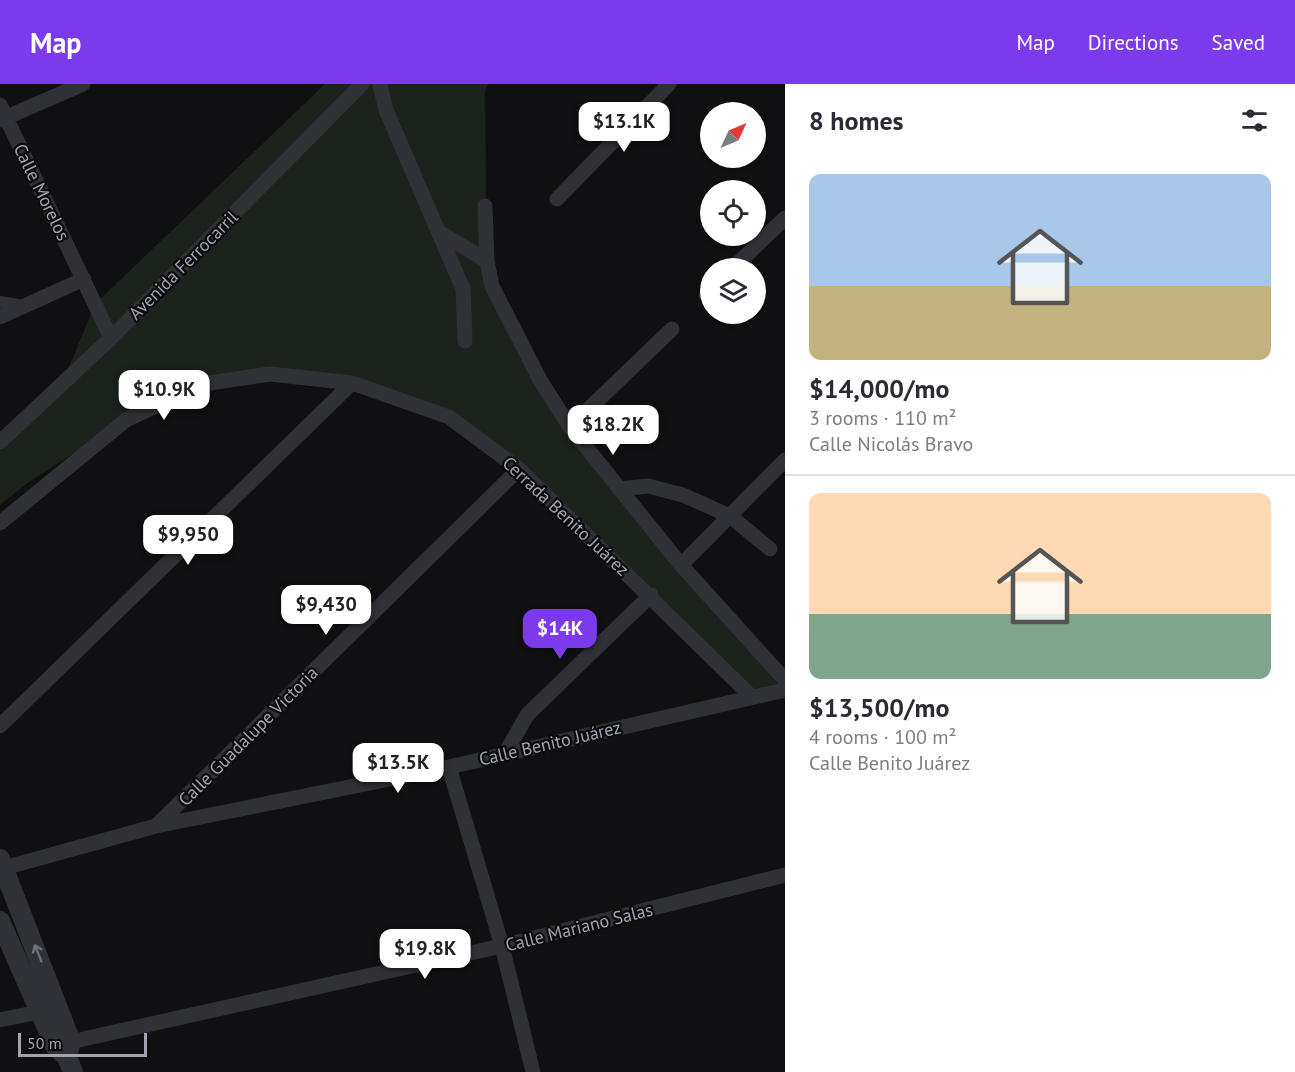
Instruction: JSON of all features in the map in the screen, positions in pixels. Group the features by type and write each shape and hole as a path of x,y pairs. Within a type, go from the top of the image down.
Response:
{"street":[{"path":"2,114 83,84"},
{"name":"Avenida Ferrocarril","path":"0,442 111,338 362,84"},
{"path":"380,84 386,110 463,289 465,341"},
{"path":"556,198 669,84"},
{"name":"Calle Morelos","path":"2,114 111,338"},
{"path":"485,206 487,261 492,286 540,380 570,428 681,565 785,680"},
{"path":"743,258 785,218"},
{"path":"440,232 487,261"},
{"path":"0,317 84,279"},
{"path":"0,302 24,306"},
{"path":"570,428 672,329"},
{"name":"Cerrada Benito Juárez","path":"0,524 126,420 203,384 270,374 352,383 449,417 519,469 651,595 752,697"},
{"path":"0,726 352,383"},
{"path":"681,565 785,460"},
{"name":"Calle Guadalupe Victoria","path":"156,826 519,469"},
{"path":"619,489 648,486 683,495 730,516 770,549"},
{"path":"505,754 527,715 651,595"},
{"name":"Calle Benito Juárez","path":"1,865 156,826 449,767 785,690"},
{"path":"449,767 502,946 533,1072"},
{"path":"1,865 49,1010 67,1054"},
{"name":"Calle Mariano Salas","path":"67,1054 785,875"},
{"path":"0,921 49,1010"},
{"path":"0,1020 49,1010"}],"shaded area":[{"path":"325,84 488,84 485,91 487,261 570,427 785,690 752,697 651,595 449,417 352,383 270,374 203,384 126,420 26,484 0,505 0,442 62,384 95,304"}]}
